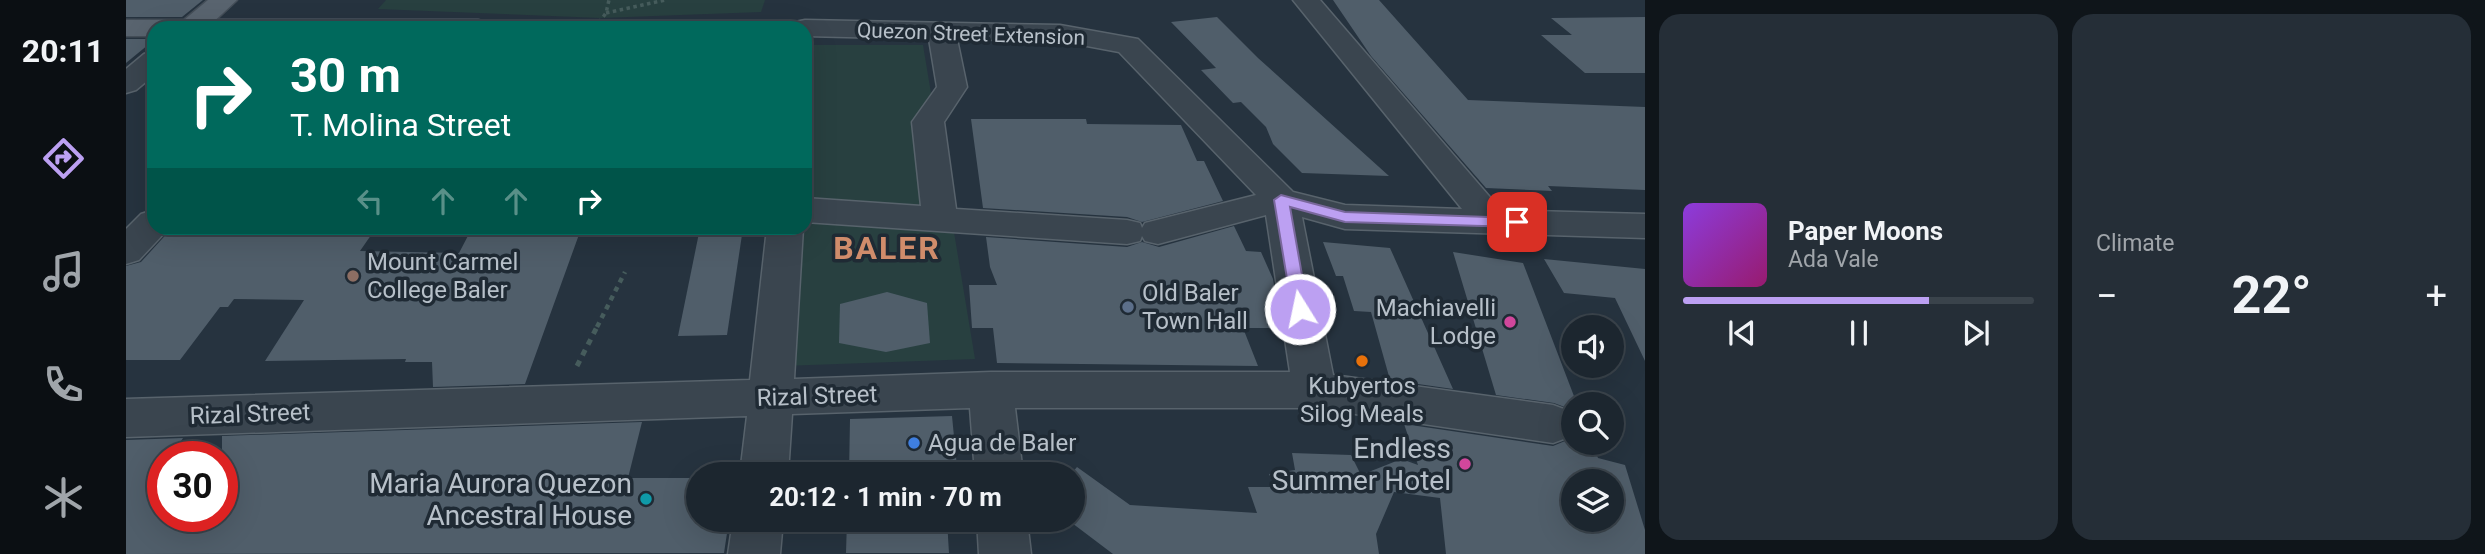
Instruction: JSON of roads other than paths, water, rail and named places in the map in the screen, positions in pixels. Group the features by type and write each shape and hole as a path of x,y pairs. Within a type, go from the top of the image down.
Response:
{"main road":[{"path":"199,21 224,0"},
{"path":"126,28 147,28"}],"street":[{"path":"343,21 361,0"},
{"path":"803,21 804,0"},
{"path":"1306,0 1492,222"},
{"name":"Quezon Street Extension","path":"812,28 1060,33 1128,46 1281,200"},
{"path":"940,218 928,122 952,87 942,32"},
{"path":"126,84 147,66"},
{"path":"1281,200 1314,390"},
{"path":"812,210 1143,232 1281,200 1345,217 1645,226"},
{"path":"126,251 147,229"},
{"path":"765,462 773,398 785,235"},
{"path":"991,390 998,462"},
{"name":"Rizal Street","path":"126,418 991,390 1314,390 1553,424"},
{"path":"754,554 757,532"},
{"path":"1003,532 1005,554"}],"place":[{"name":"Mount Carmel College Baler","path":"353,276"},
{"name":"Old Baler Town Hall","path":"1128,307"},
{"name":"Machiavelli Lodge","path":"1510,322"},
{"name":"Kubyertos Silog Meals","path":"1362,361"},
{"name":"Agua de Baler","path":"914,443"},
{"name":"Endless Summer Hotel","path":"1465,464"},
{"name":"Maria Aurora Quezon Ancestral House","path":"646,499"}],"district":[{"name":"BALER","path":"887,248"}]}
